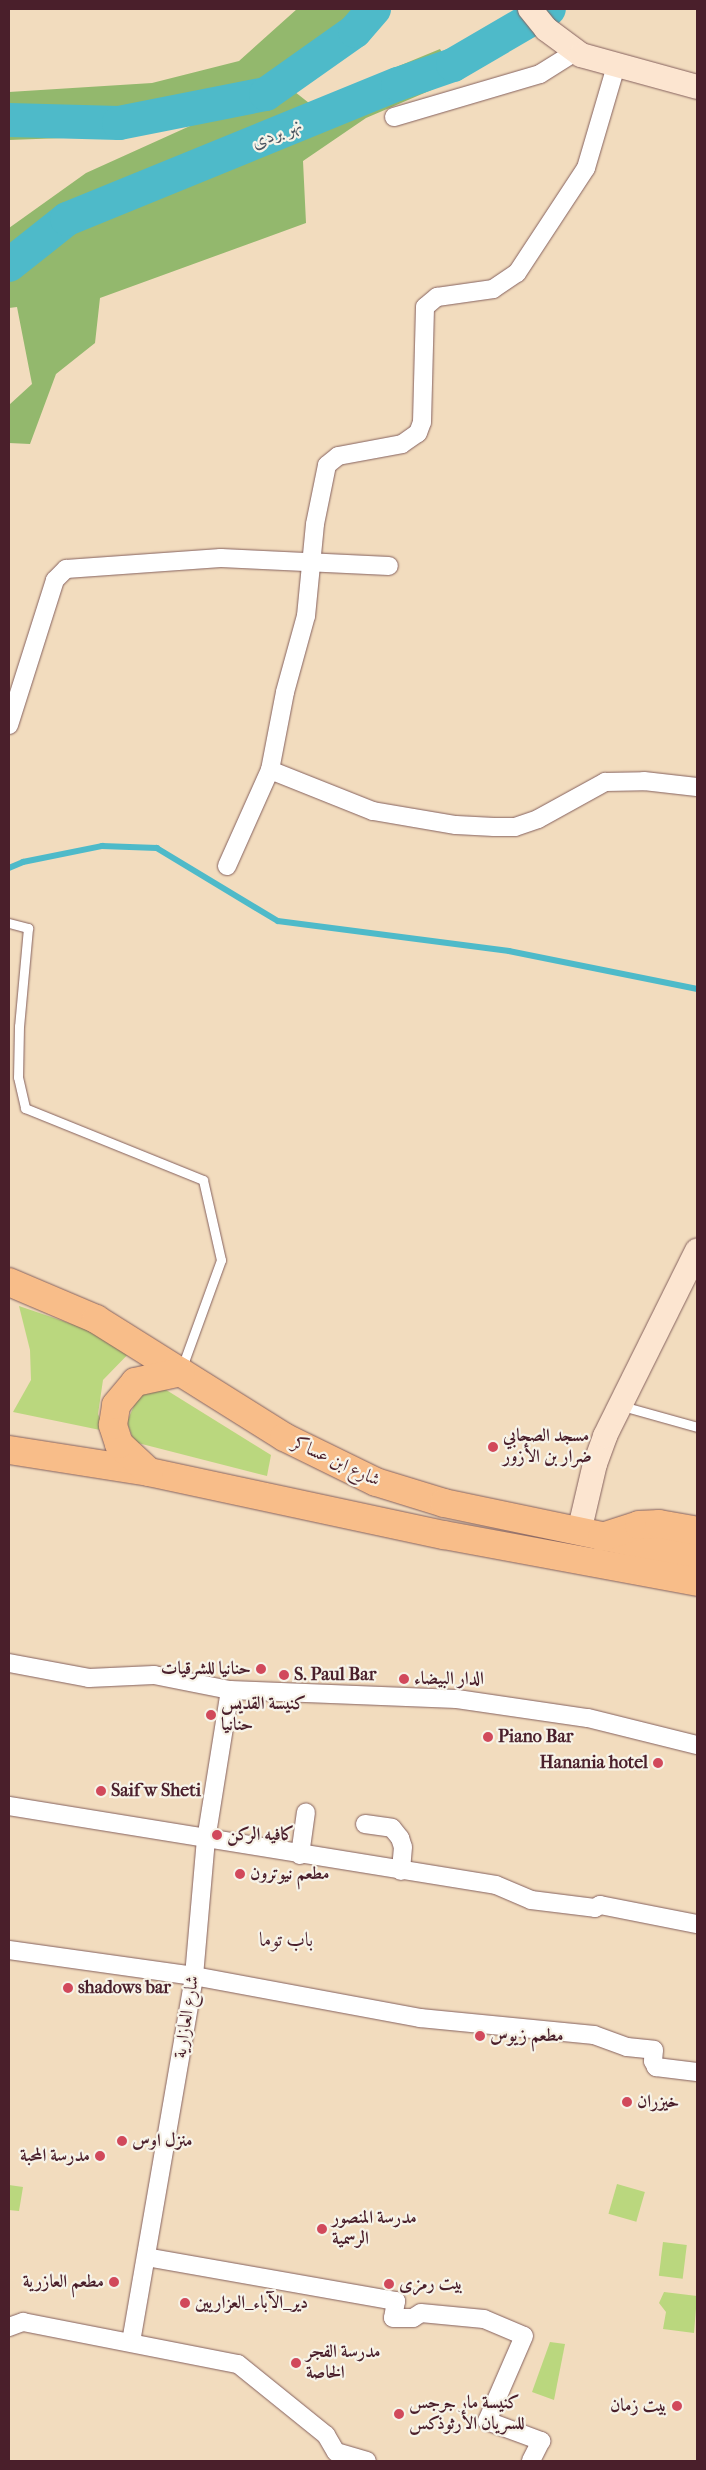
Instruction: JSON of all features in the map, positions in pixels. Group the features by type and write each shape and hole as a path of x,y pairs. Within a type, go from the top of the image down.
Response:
{"main road":[{"name":"شارع ابن عساكر","path":"9,1282 96,1319 284,1438 376,1482 444,1503 697,1556"},
{"path":"149,1472 119,1444 113,1425 116,1405 135,1382 181,1372"},
{"path":"9,1450 149,1472 444,1535 697,1582"},
{"path":"590,1535 639,1524 659,1524 697,1531"}],"street":[{"path":"530,9 573,50 616,66 697,87"},
{"path":"394,117 540,74 570,56 573,50"},
{"path":"227,866 270,770 285,692 306,616 318,505 327,465 338,456 402,444 418,433 422,422 425,307 437,297 493,289 517,273 586,168 616,66"},
{"path":"9,725 55,580 66,569 221,558 313,560 390,566"},
{"path":"270,770 373,811 456,825 494,827 515,827 538,819 605,782 644,781 697,786"},
{"path":"590,1535 595,1464 619,1406 697,1251"},
{"path":"9,1663 89,1678 154,1675 230,1690 457,1698 588,1718 697,1745"},
{"name":"شارع العازارية","path":"131,2342 194,1976 206,1840 230,1690"},
{"path":"9,1806 187,1834 206,1840 496,1886 531,1900 595,1908 600,1905 697,1924"},
{"path":"300,1855 306,1812"},
{"path":"365,1824 392,1828 400,1838 403,1847 401,1871"},
{"path":"9,1950 194,1976 420,2018 594,2035 627,2047 654,2050 653,2061 656,2067 697,2072"},
{"path":"146,2257 396,2301 393,2318 413,2318 421,2313 484,2319 524,2336 487,2421 541,2441 531,2461"},
{"path":"9,2327 23,2322 238,2364 326,2435 335,2457 367,2461"}],"lane":[{"path":"9,923 28,928 18,1026 18,1077 25,1108 203,1180 221,1260 181,1372"},
{"path":"619,1406 697,1427"}],"green space":[{"path":"297,9 360,9 276,77 309,103 440,49 457,79 366,118 303,161 306,223 100,298 95,343 56,374 30,444 9,443 9,405 32,384 17,307 9,308 9,228 86,173 201,121 118,136 9,140 9,92 152,83 239,61"},
{"path":"19,1306 136,1346 103,1380 98,1414 105,1431 13,1412 31,1380 30,1350"},
{"path":"155,1383 271,1455 267,1476 134,1442 127,1422 138,1396"},
{"path":"617,2184 645,2192 636,2222 608,2214"},
{"path":"9,2185 23,2187 19,2211 9,2210"},
{"path":"663,2242 687,2245 683,2279 659,2276"},
{"path":"664,2292 697,2296 694,2333 663,2329 666,2312 659,2303"},
{"path":"550,2342 565,2344 554,2400 532,2392"}],"waterway":[{"name":"نهر بردى","path":"9,120 119,123 266,94 355,31 374,9"},
{"name":"نهر بردى","path":"9,265 67,219 398,84 453,65 549,9"},
{"path":"9,868 23,862 102,846 157,848 278,921 509,951 697,989"}],"place":[{"name":"مسجد الصحابي ضرار بن الأزور","path":"493,1447"},
{"name":"حنانيا للشرقيات","path":"261,1669"},
{"name":"S. Paul Bar","path":"284,1675"},
{"name":"الدار البيضاء","path":"404,1679"},
{"name":"كنيسة القديس حنانيا","path":"211,1715"},
{"name":"Piano Bar","path":"488,1737"},
{"name":"Hanania hotel","path":"658,1763"},
{"name":"Saif w Sheti","path":"101,1791"},
{"name":"كافيه الركن","path":"217,1835"},
{"name":"مطعم نيوترون","path":"240,1874"},
{"name":"shadows bar","path":"68,1988"},
{"name":"مطعم زيوس","path":"480,2036"},
{"name":"خيزران","path":"627,2102"},
{"name":"منزل اوس","path":"122,2141"},
{"name":"مدرسة المحبة","path":"100,2156"},
{"name":"مدرسة المنصور الرسمية","path":"322,2229"},
{"name":"مطعم العازرية","path":"114,2282"},
{"name":"بيت رمزى","path":"389,2284"},
{"name":"دير_الآباء_العزاريين","path":"185,2303"},
{"name":"مدرسة الفجر الخاصة","path":"296,2363"},
{"name":"بيت زمان","path":"677,2406"},
{"name":"كنيسة مار جرجس للسريان الأرثوذكس","path":"399,2414"}],"district":[{"name":"باب توما","path":"286,1939"}]}
